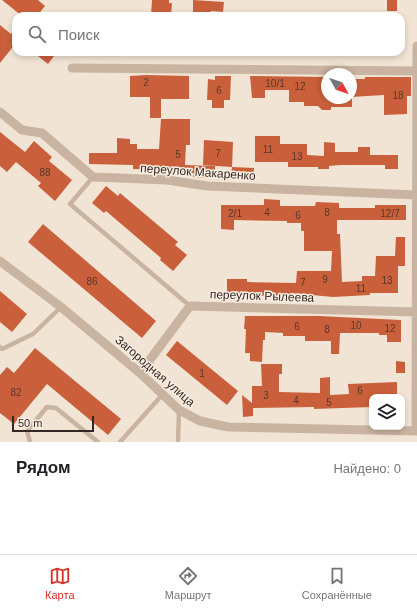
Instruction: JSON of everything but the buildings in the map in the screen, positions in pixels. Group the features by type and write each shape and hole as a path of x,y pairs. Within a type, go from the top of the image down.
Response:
{"street":[{"path":"416,431 417,46"},
{"path":"72,68 417,71"},
{"path":"0,112 22,130 42,133 93,177"},
{"name":"переулок Макаренко","path":"93,177 167,180 207,186 417,195"},
{"name":"Загородная улица","path":"0,261 61,307 140,373 179,410 200,421 228,427 416,431"},
{"path":"140,373 190,306"},
{"name":"переулок Рылеева","path":"190,306 416,312"}],"lane":[{"path":"93,177 70,204 190,306"},
{"path":"1,349 33,334 61,307"},
{"path":"120,442 163,394"},
{"path":"30,442 27,431 47,407 56,408 98,442"},
{"path":"178,442 179,410"}]}
